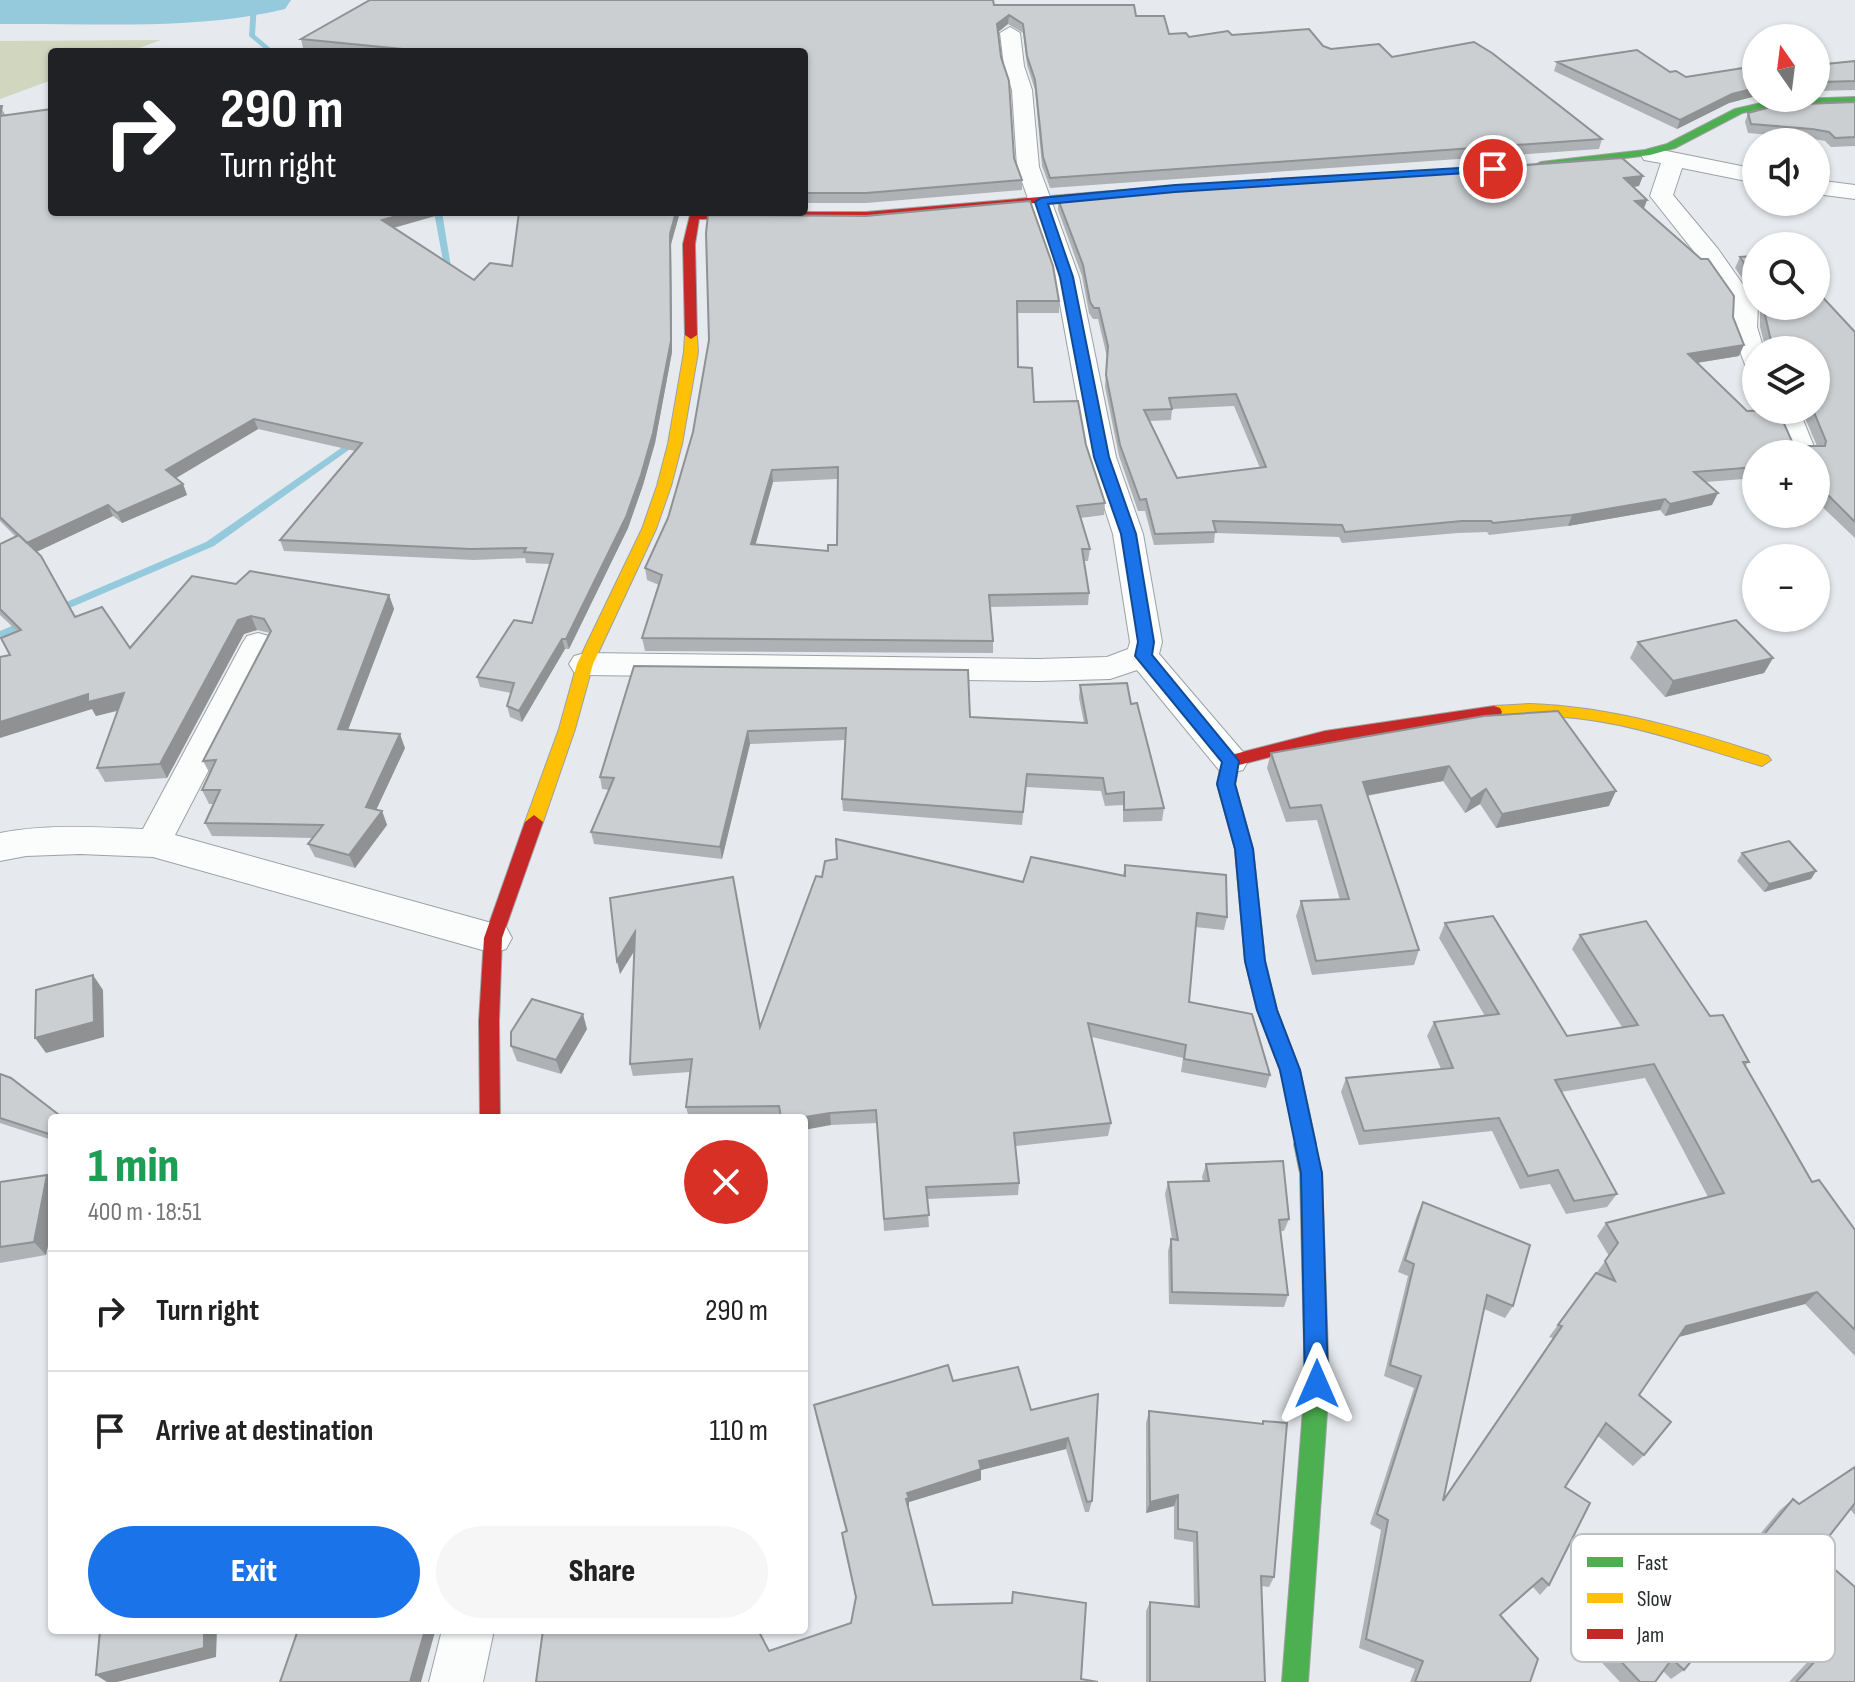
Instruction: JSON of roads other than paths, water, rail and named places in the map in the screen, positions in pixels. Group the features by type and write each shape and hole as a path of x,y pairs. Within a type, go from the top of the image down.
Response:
{"street":[{"path":"1010,33 1014,66 1022,90 1028,167 1067,277 1102,457 1128,534 1146,642 1143,656"},
{"path":"1525,167 1646,153 1671,146 1739,111 1774,103 1855,100"},
{"path":"1646,153 1742,173"},
{"path":"1673,161 1661,196 1709,254 1745,306 1747,336"},
{"path":"808,215 866,215 1175,188 1414,174"},
{"path":"1830,189 1855,192"},
{"path":"490,1114 489,1021 493,938 567,729 585,664 649,529 675,444 691,352 689,244 694,217 698,216"},
{"path":"153,843 258,644"},
{"path":"585,664 1039,670 1110,668 1143,656"},
{"path":"1143,656 1231,761"},
{"path":"1231,761 1290,745 1368,730 1488,713 1573,710 1641,722 1762,760"},
{"path":"1231,761 1226,784 1244,849 1255,961 1267,1010 1290,1070 1311,1173 1317,1384 1295,1682"},
{"path":"0,847 26,842 80,840 153,843 493,938"},
{"path":"456,1682 467,1634"}],"waterway":[{"path":"0,12 199,9 270,0"},
{"path":"254,3 252,36 267,48"},
{"path":"439,216 450,277"},
{"path":"54,611 210,544 357,440"},
{"path":"0,635 26,623"}]}
